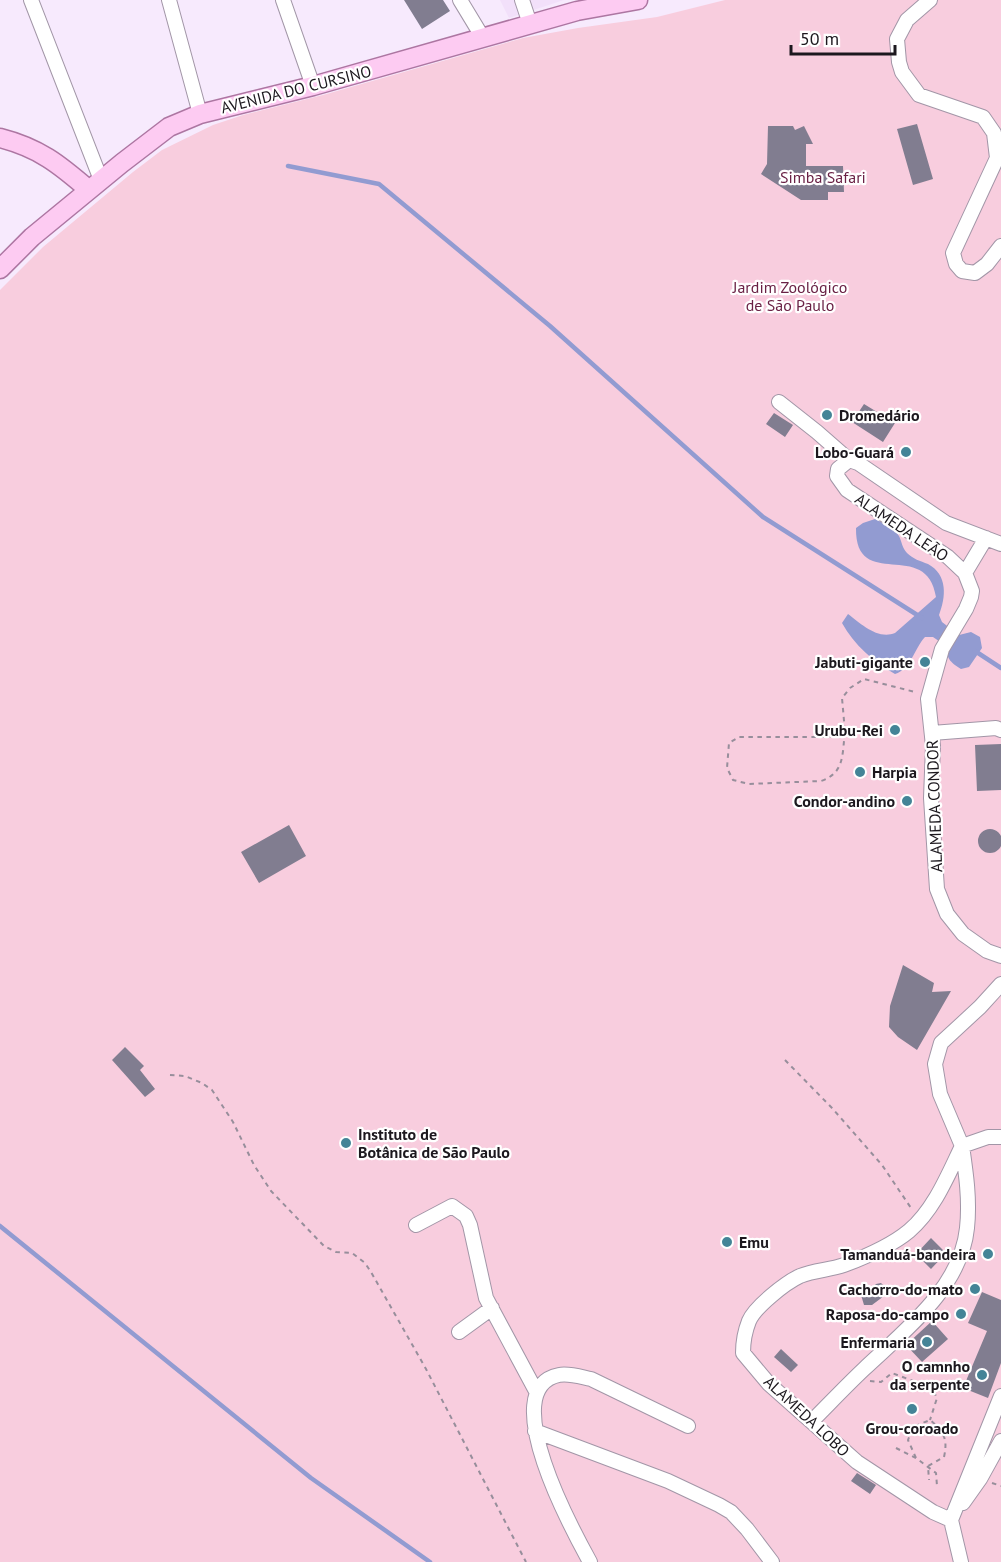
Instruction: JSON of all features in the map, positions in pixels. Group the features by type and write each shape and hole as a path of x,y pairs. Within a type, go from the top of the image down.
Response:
{"main road":[{"name":"AVENIDA DO CURSINO","path":"0,269 32,237 95,185 169,128 200,114 314,86 577,11 638,0"},
{"path":"0,138 21,143 36,150 66,170 95,185"}],"street":[{"path":"31,0 95,185"},
{"path":"169,0 200,114"},
{"path":"283,0 314,86"},
{"path":"460,0 483,38"},
{"path":"522,0 531,24"},
{"path":"930,0 907,20 897,39 898,62 902,72 920,95 983,117 993,133 997,158 953,253 956,264 962,271 975,273 987,264 1001,246"},
{"name":"ALAMEDA LEÃO","path":"779,402 849,460 858,463 946,523 1001,544"},
{"name":"ALAMEDA LEÃO","path":"849,460 838,469 837,476 847,490 948,557 965,573 970,584 971,597 940,655"},
{"path":"965,573 986,538"},
{"name":"ALAMEDA CONDOR","path":"940,655 928,699 932,733 931,798 937,889 947,914 963,934 987,951 1001,956"},
{"path":"932,733 996,728 1001,730"},
{"path":"812,1421 927,1308 950,1276 967,1230 968,1203 962,1146 940,1094 935,1064 941,1043 1001,984"},
{"path":"962,1146 988,1137 1001,1137"},
{"name":"ALAMEDA LOBO","path":"953,1517 933,1512 857,1462 769,1384 743,1353 743,1341 750,1319 770,1297 798,1277 843,1265 871,1253 908,1231 920,1220 936,1195 962,1146"},
{"path":"416,1225 452,1206 466,1216 486,1298 537,1393"},
{"path":"459,1332 492,1308"},
{"path":"590,1562 564,1515 552,1485 536,1431 534,1401 537,1393 550,1379 557,1376 578,1376 591,1379 688,1426"},
{"path":"961,1562 953,1517 1001,1396"},
{"path":"536,1431 668,1481 719,1505 731,1512 747,1529 772,1562"},
{"path":"953,1517 980,1479 1001,1441"}],"path":[{"path":"845,732 829,736 739,737 729,743 727,768 733,780 749,784 821,781 832,777 839,769 845,732 842,698 850,688 864,680 915,692 928,699"},
{"path":"785,1060 832,1108 882,1165 920,1220"},
{"path":"170,1075 185,1076 212,1090 233,1122 254,1165 276,1196 324,1246 336,1252 352,1253 372,1272 426,1369 526,1562"},
{"path":"853,1379 881,1382 892,1373 932,1388 937,1398 930,1420"},
{"path":"916,1458 908,1440 912,1427 930,1420"},
{"path":"928,1466 944,1457 947,1445 944,1432 930,1420"},
{"path":"896,1448 916,1458 936,1473 937,1486"},
{"path":"928,1466 929,1480"}],"shaded area":[{"path":"500,0 564,0 509,18"}],"green space":[{"path":"725,0 1001,0 1001,1562 0,1562 0,290 43,247 133,172 162,150 213,125 523,38 657,17"}],"water":[{"path":"875,519 897,533 909,555 928,564 939,574 944,587 939,615 942,622 959,635 971,632 980,637 982,648 969,667 961,669 952,663 948,658 949,648 933,637 925,637 905,668 895,674 865,652 852,639 842,623 848,614 876,633 889,635 895,633 936,597 930,579 920,570 878,563 867,558 859,547 856,528"}],"building":[{"path":"404,0 443,0 450,11 422,29"},
{"path":"917,124 933,179 913,185 897,129"},
{"path":"768,126 793,126 795,130 804,126 813,144 806,144 806,166 843,166 844,192 828,192 828,200 801,200 761,174 767,164"},
{"path":"864,404 895,423 883,442 852,422"},
{"path":"774,413 793,425 785,437 766,424"},
{"path":"1001,744 1001,790 977,791 975,745"},
{"path":"289,825 306,856 259,883 241,852"},
{"path":"990,829 995,830 1001,836 1001,846 995,852 990,853 985,852 979,846 978,841 979,836 985,830"},
{"path":"903,965 934,983 932,992 951,991 917,1050 898,1037 889,1027 890,1006"},
{"path":"125,1047 144,1066 140,1070 155,1089 145,1097 112,1060"},
{"path":"931,1238 946,1253 931,1269 916,1254"},
{"path":"881,1283 887,1289 884,1296 872,1305 864,1305 861,1295"},
{"path":"982,1292 1001,1300 1001,1363 988,1398 963,1388 987,1331 968,1323"},
{"name":"Enfermaria","path":"932,1321 948,1339 922,1362 906,1345"},
{"path":"781,1349 798,1365 791,1372 774,1357"},
{"path":"857,1473 876,1485 870,1494 851,1481"}],"waterway":[{"path":"288,166 379,184 550,326 763,517 922,618"},
{"path":"975,651 1001,668"},
{"path":"0,1226 311,1478 430,1562"}],"place":[{"name":"Dromedário","path":"827,415"},
{"name":"Lobo-Guará","path":"906,452"},
{"name":"Jabuti-gigante","path":"925,662"},
{"name":"Urubu-Rei","path":"895,730"},
{"name":"Harpia","path":"860,772"},
{"name":"Condor-andino","path":"907,801"},
{"name":"Instituto de Botânica de São Paulo","path":"346,1143"},
{"name":"Emu","path":"727,1242"},
{"name":"Tamanduá-bandeira","path":"988,1254"},
{"name":"Cachorro-do-mato","path":"975,1289"},
{"name":"Raposa-do-campo","path":"961,1314"},
{"name":"Enfermaria","path":"927,1342"},
{"name":"O camnho da serpente","path":"982,1375"},
{"name":"Grou-coroado","path":"912,1409"}],"park label":[{"name":"Simba Safari","path":"823,177"},
{"name":"Jardim Zoológico de São Paulo","path":"790,296"}]}
